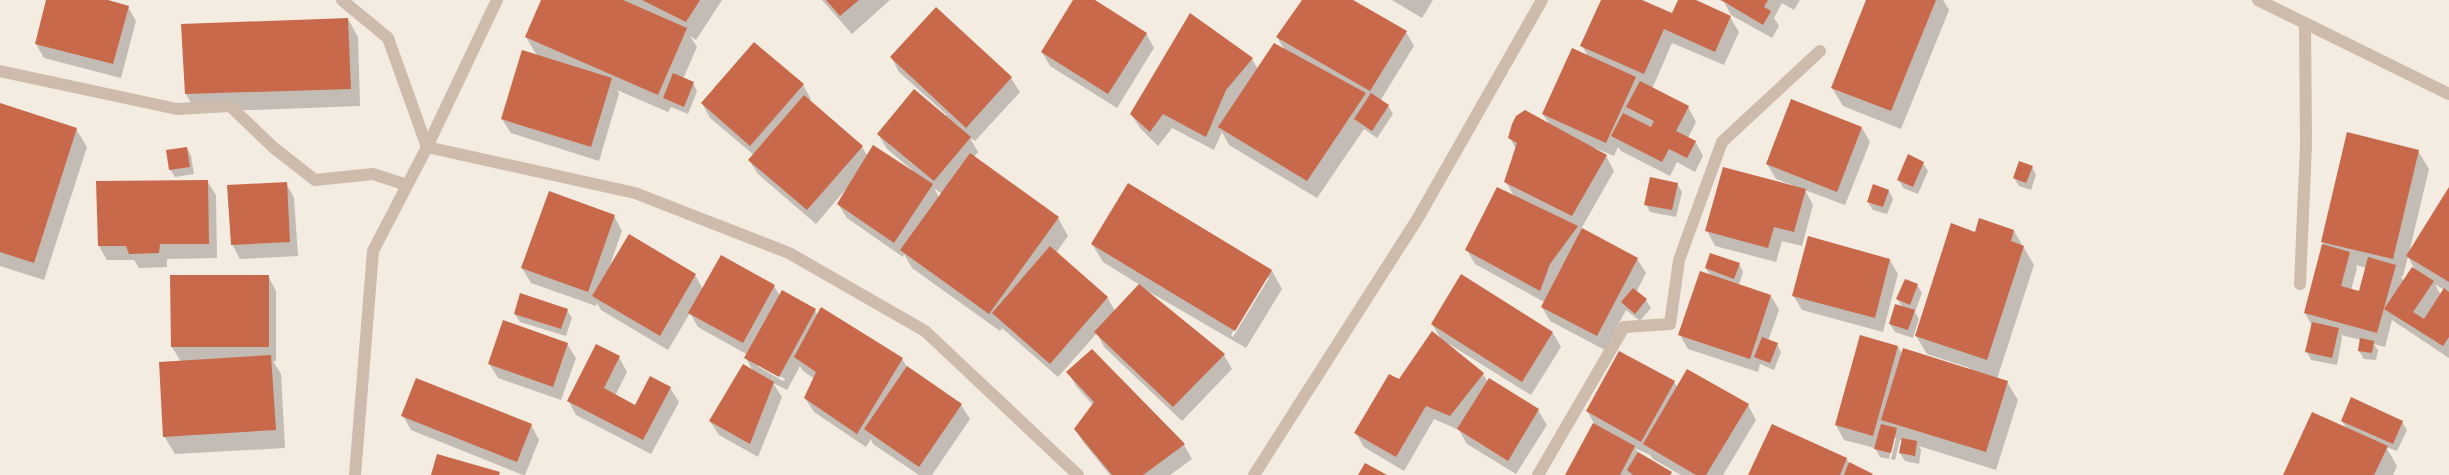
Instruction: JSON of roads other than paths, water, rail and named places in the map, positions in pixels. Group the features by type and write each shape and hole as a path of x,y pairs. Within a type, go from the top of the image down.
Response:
{"street":[{"path":"342,0 388,38 427,147"},
{"path":"355,475 373,251 427,147 497,0"},
{"path":"1254,475 1418,218 1542,0"},
{"path":"2258,0 2449,94"},
{"path":"2300,284 2306,145 2305,23"},
{"path":"1538,475 1624,327 1670,324 1679,260 1722,142 1820,52"},
{"path":"0,71 177,109 230,106 274,148 315,180 374,174 408,185"},
{"path":"427,147 635,193 789,253 924,331 1078,475"}]}
